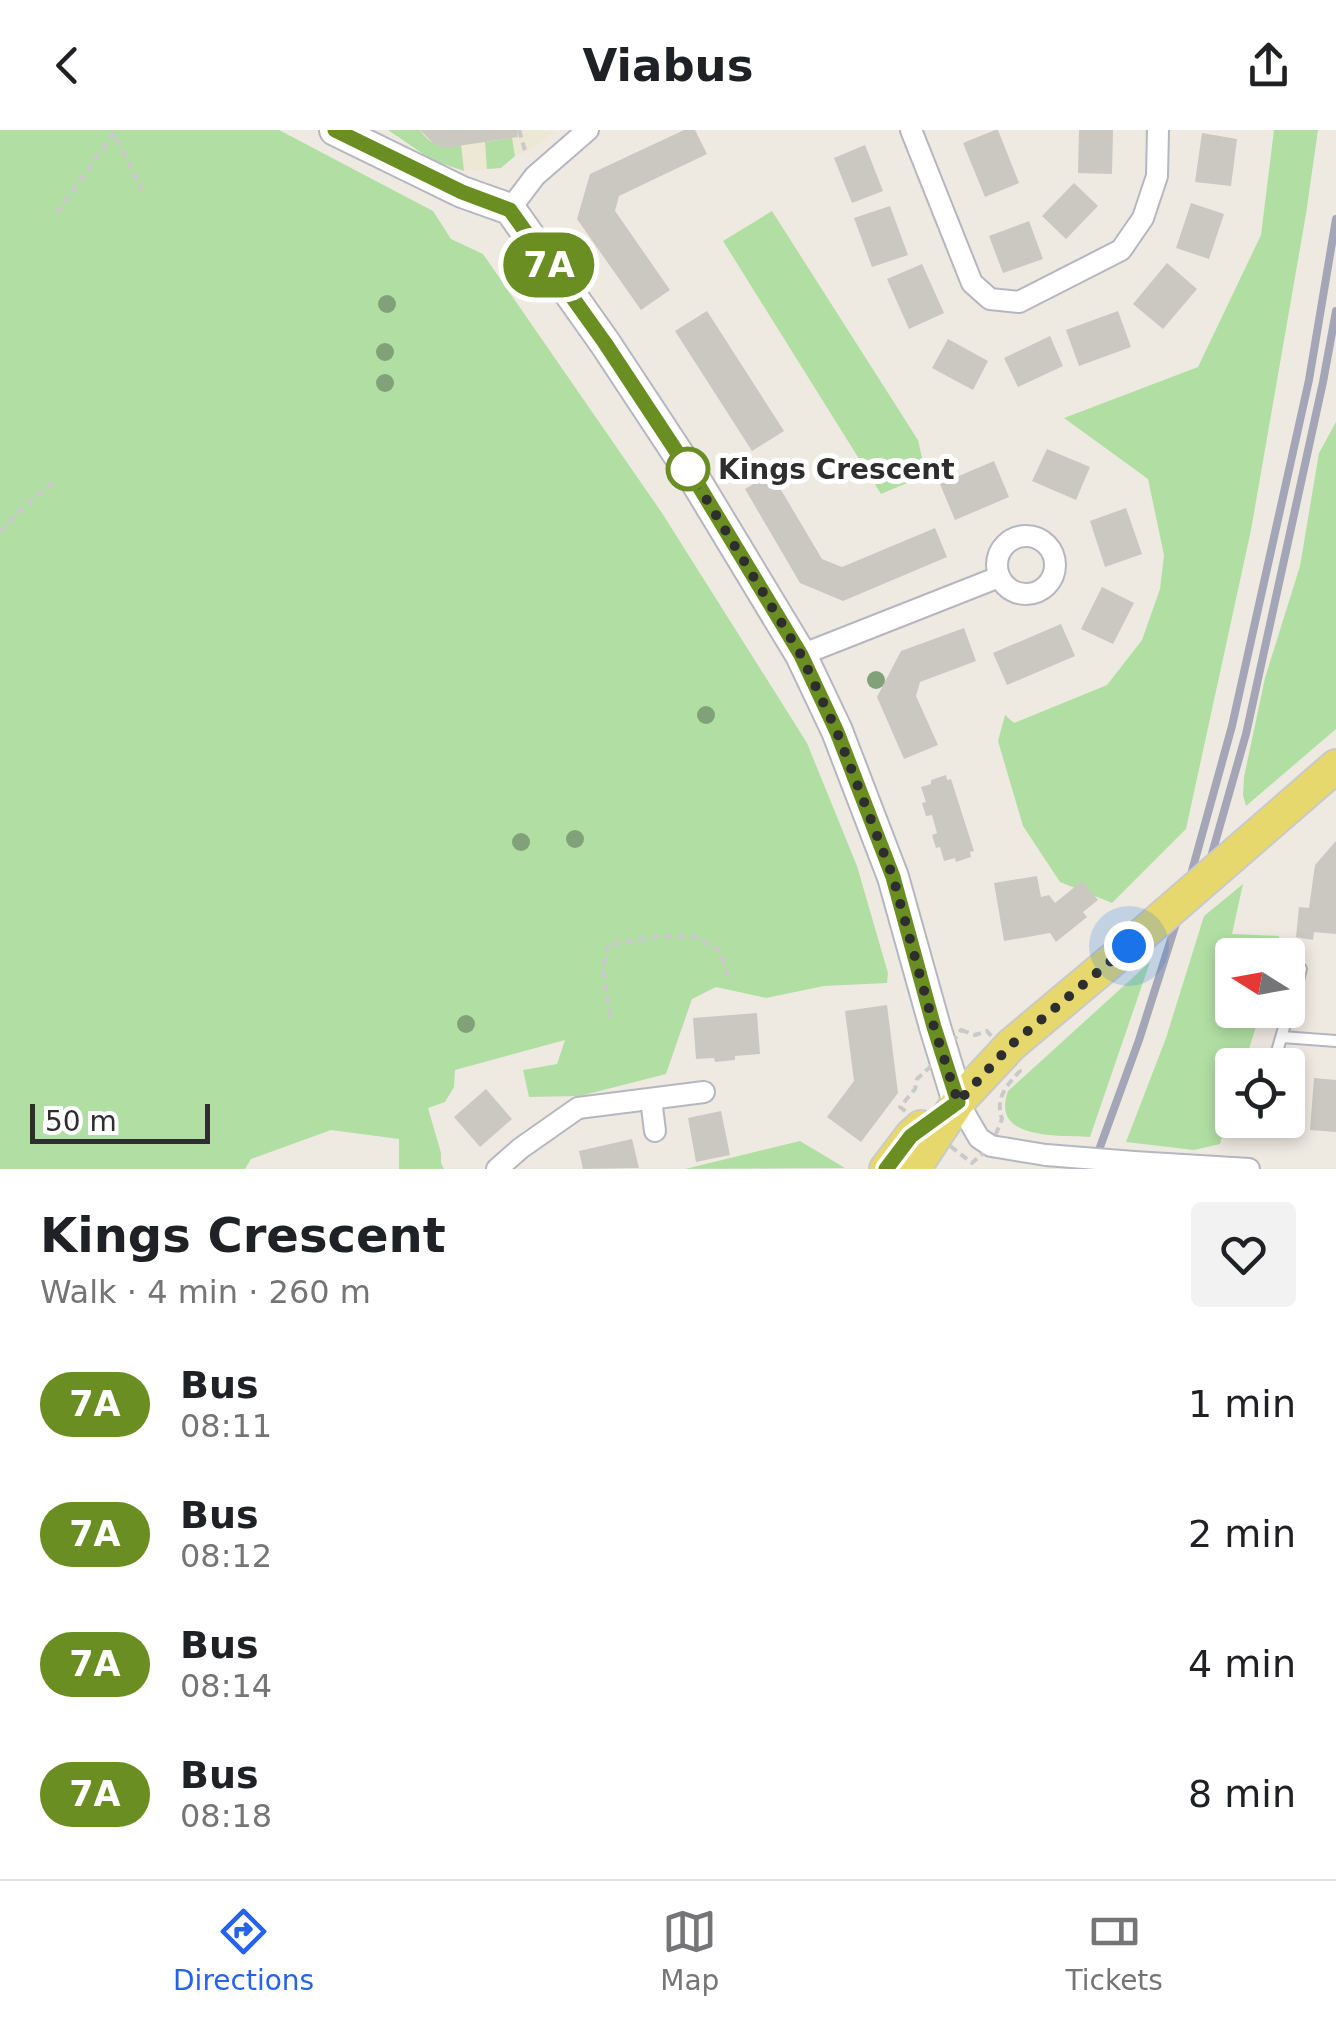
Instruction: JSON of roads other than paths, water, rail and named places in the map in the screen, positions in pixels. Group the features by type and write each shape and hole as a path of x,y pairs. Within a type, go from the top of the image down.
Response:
{"main road":[{"path":"914,1169 958,1102 1011,1045 1336,766"},
{"path":"886,1169 911,1136 958,1102"}],"street":[{"path":"335,130 462,192 510,210 674,448 801,655 837,732 893,877 958,1102 979,1138 991,1146 1046,1154 1249,1169"},
{"path":"510,210 536,176 588,130"},
{"path":"911,130 972,283 990,298 1019,302 1121,250 1143,218 1157,176 1158,130"},
{"path":"801,655 999,577"},
{"path":"497,1169 578,1108 704,1092"},
{"path":"651,1099 655,1131"}],"lane":[{"path":"1278,1048 1285,1028"},
{"path":"1282,1037 1336,1041"}],"railway":[{"path":"1092,1169 1139,1040 1187,889 1232,726 1309,380 1336,219"},
{"path":"1211,857 1246,734 1336,311"}],"place":[{"name":"Kings Crescent","path":"688,469"}]}
